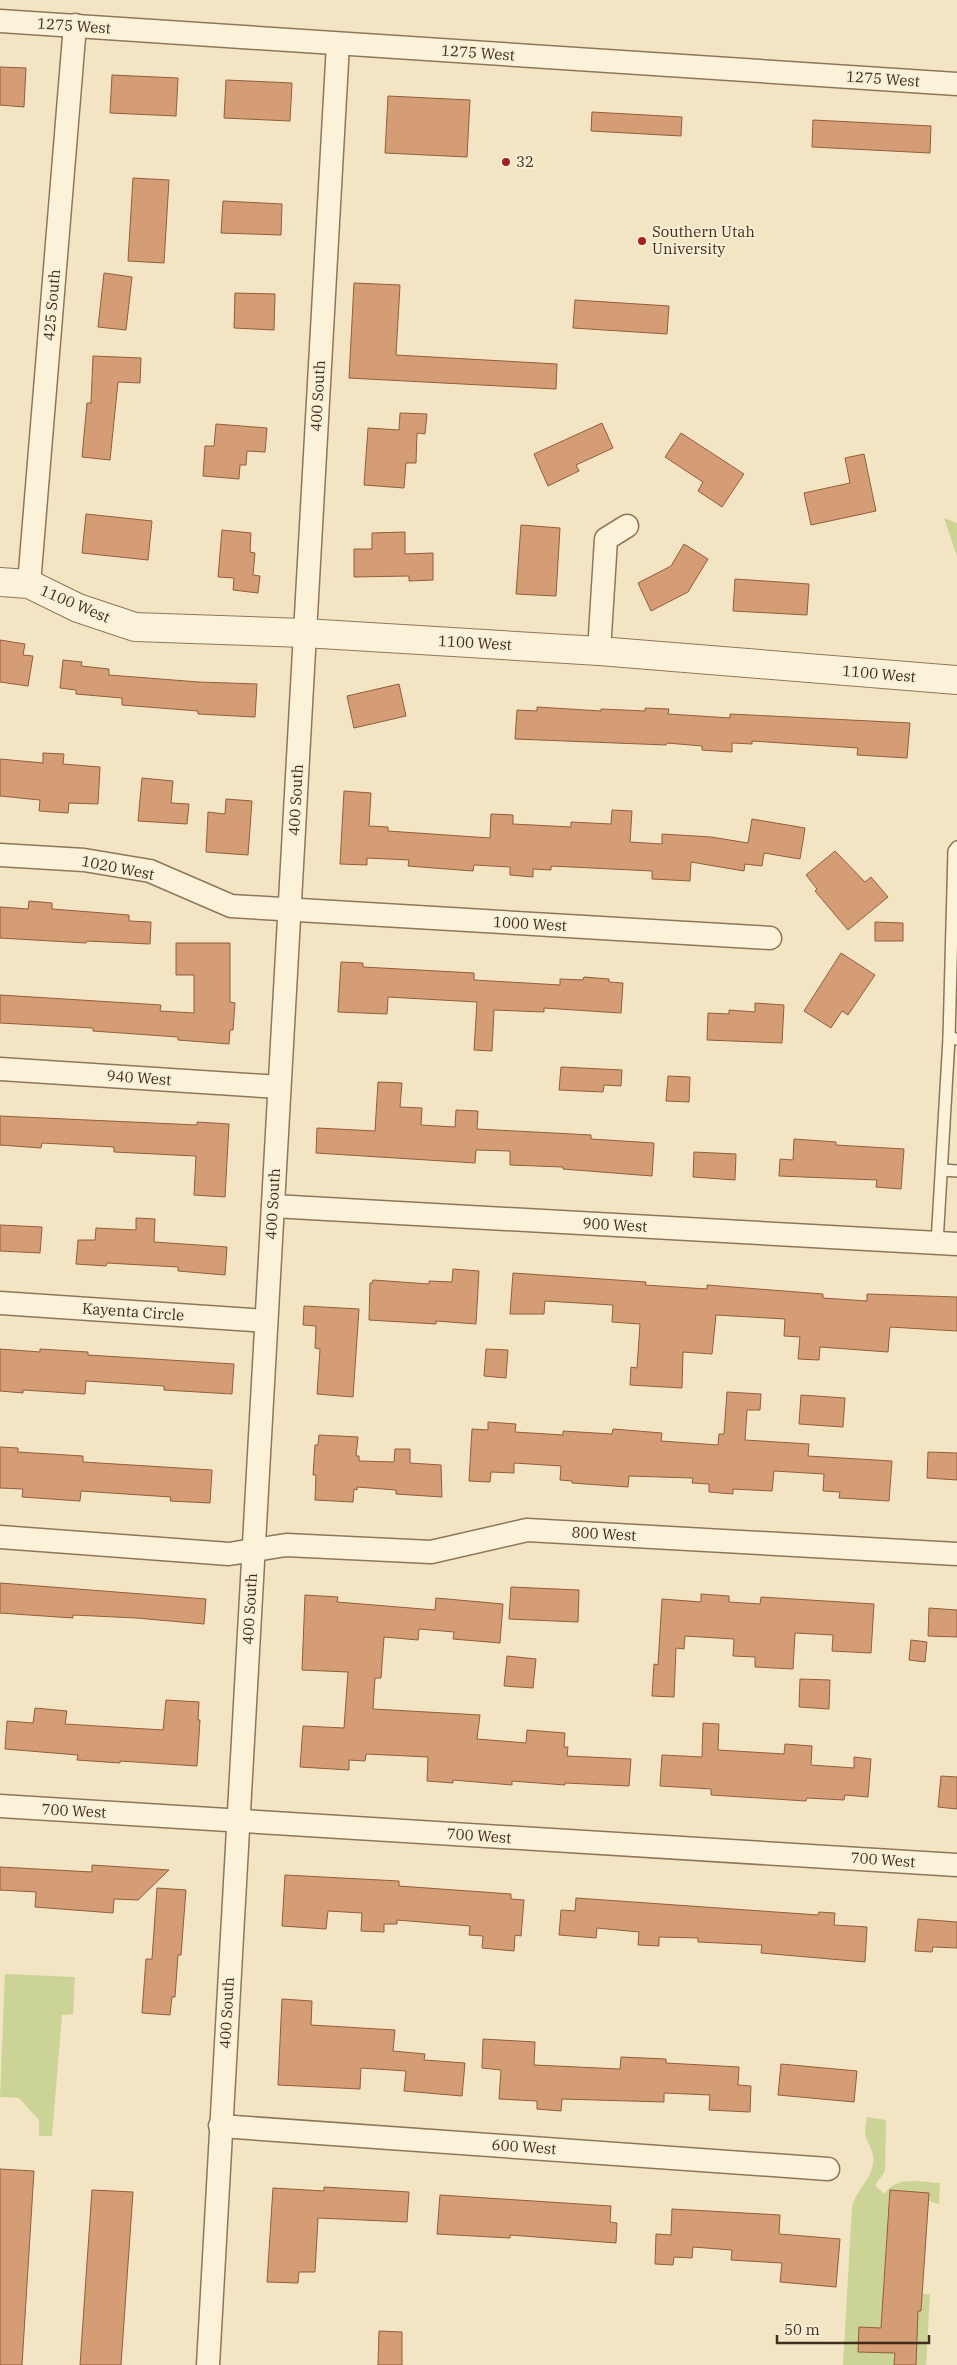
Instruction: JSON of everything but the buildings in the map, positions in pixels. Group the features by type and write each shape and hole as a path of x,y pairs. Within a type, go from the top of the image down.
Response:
{"street":[{"name":"1275 West","path":"0,21 957,84"},
{"name":"425 South","path":"29,584 75,26"},
{"name":"400 South","path":"208,2365 338,44"},
{"path":"599,650 606,539 627,526"},
{"name":"1100 West","path":"0,582 29,584 78,608 135,627 304,633 599,650 957,680"},
{"name":"1020 West","path":"0,855 84,860 150,871 232,906 290,910"},
{"name":"1000 West","path":"290,910 770,938"},
{"name":"940 West","path":"0,1069 279,1087"},
{"name":"900 West","path":"272,1206 947,1244"},
{"name":"Kayenta Circle","path":"0,1303 266,1322"},
{"name":"800 West","path":"254,1550 286,1546 431,1552 527,1530 957,1554"},
{"path":"0,1537 224,1553 254,1550"},
{"name":"700 West","path":"0,1806 957,1865"},
{"name":"600 West","path":"220,2126 828,2168"}],"lane":[{"path":"947,1244 942,1170 953,1038 954,850 957,847"},
{"path":"942,1170 957,1171"}],"green space":[{"path":"944,518 957,523 957,556"},
{"path":"5,1974 75,1977 73,2014 62,2015 52,2136 39,2136 39,2120 19,2098 0,2097"},
{"path":"867,2117 886,2120 885,2171 875,2185 884,2194 896,2184 902,2182 940,2183 939,2204 929,2201 929,2193 890,2191 883,2309 922,2294 930,2294 926,2365 843,2365 852,2207 869,2176 873,2164 872,2153 865,2135"}],"place":[{"name":"32","path":"506,162"},
{"name":"Southern Utah University","path":"642,241"}]}
